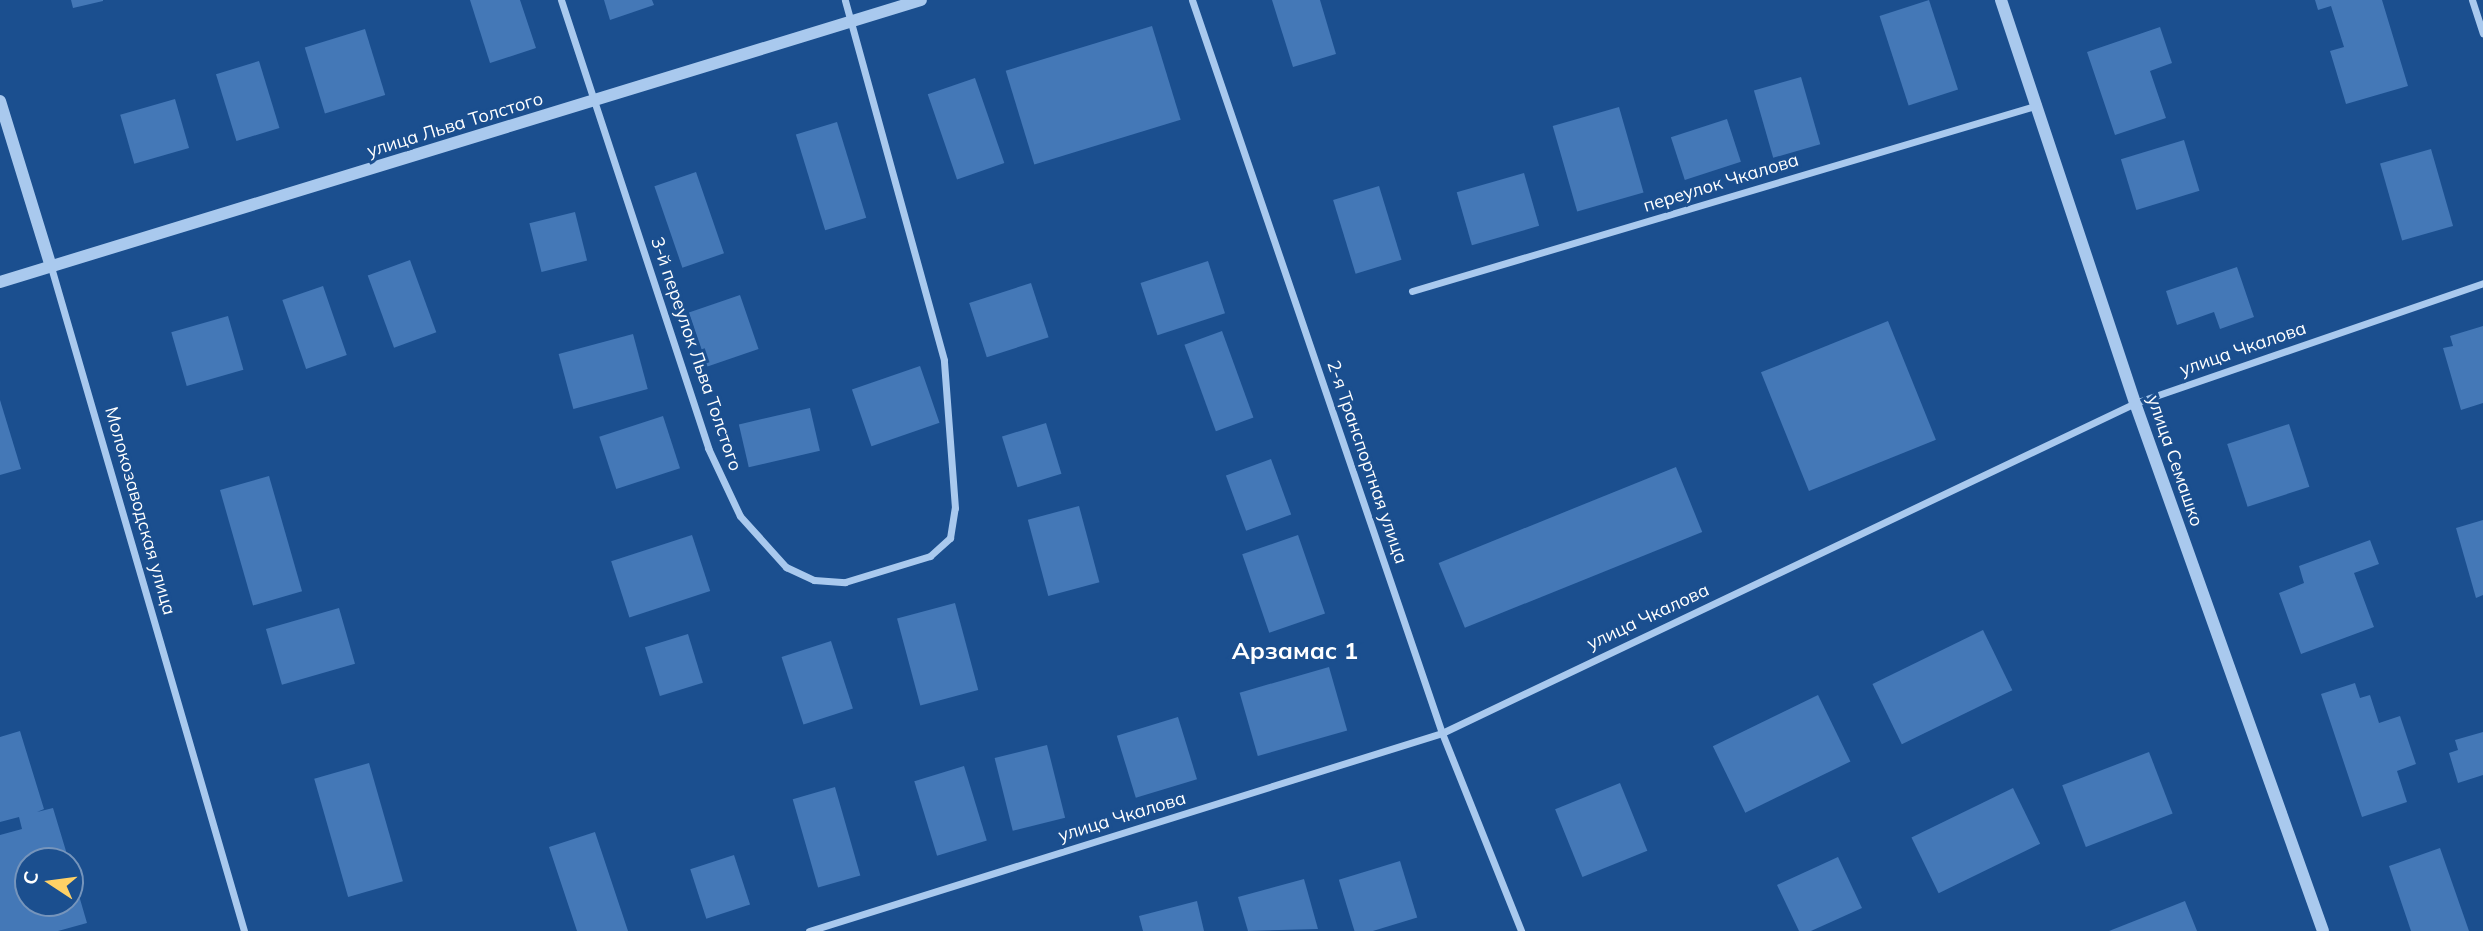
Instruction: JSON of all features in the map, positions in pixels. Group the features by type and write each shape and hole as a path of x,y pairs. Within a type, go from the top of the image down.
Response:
{"street":[{"name":"3-й переулок Льва Толстого","path":"561,0 708,448 740,516 786,567 814,580 845,582 930,556 950,538 955,508 944,359 845,0"},
{"name":"улица Льва Толстого","path":"0,282 921,0"},
{"name":"2-я Транспортная улица","path":"1192,0 1442,733 1521,931"},
{"name":"улица Семашко","path":"2001,0 2038,104 2135,403 2323,931"},
{"path":"2472,0 2483,33"},
{"name":"Молокозаводская улица","path":"0,102 51,267 244,931"},
{"name":"переулок Чкалова","path":"1412,291 2038,104"},
{"name":"улица Чкалова","path":"809,931 1442,733 2135,403 2483,282"}],"building":[{"path":"71,0 103,0 103,1 73,8"},
{"path":"470,0 520,0 536,48 490,63"},
{"path":"604,0 652,0 654,5 610,20"},
{"path":"1272,0 1320,0 1336,54 1293,67"},
{"path":"1929,0 1958,89 1909,105 1880,16"},
{"path":"2315,0 2382,0 2408,86 2346,104 2330,51 2344,47 2331,6 2318,10"},
{"path":"1152,26 1181,120 1034,164 1006,71"},
{"path":"2160,27 2172,63 2150,71 2166,118 2115,135 2087,52"},
{"path":"365,29 385,95 325,113 305,47"},
{"path":"259,61 279,128 236,141 216,74"},
{"path":"1801,77 1820,144 1773,158 1754,91"},
{"path":"975,78 1004,163 957,179 928,94"},
{"path":"175,99 189,148 134,164 120,115"},
{"path":"1619,107 1644,193 1577,212 1553,126"},
{"path":"1727,119 1741,162 1685,180 1671,137"},
{"path":"837,122 866,218 825,230 796,135"},
{"path":"2184,140 2199,191 2136,210 2121,159"},
{"path":"2431,149 2453,226 2402,241 2380,164"},
{"path":"696,172 724,253 682,268 654,186"},
{"path":"1524,173 1539,226 1472,245 1457,192"},
{"path":"1379,186 1402,260 1356,274 1333,200"},
{"path":"575,212 587,261 541,272 529,223"},
{"path":"410,260 436,332 394,348 368,275"},
{"path":"1208,261 1225,313 1157,335 1140,283"},
{"path":"2237,267 2254,317 2220,329 2214,312 2177,325 2166,291"},
{"path":"1031,283 1049,337 987,357 969,303"},
{"path":"323,286 347,355 306,369 282,300"},
{"path":"740,295 759,349 707,366 689,313"},
{"path":"228,316 243,370 187,386 171,332"},
{"path":"1888,321 1936,440 1809,491 1761,372"},
{"path":"2483,326 2483,403 2461,410 2443,348 2453,346 2450,336"},
{"path":"1222,331 1253,417 1216,431 1184,345"},
{"path":"633,334 648,389 573,409 559,354"},
{"path":"920,366 940,423 871,446 852,389"},
{"path":"0,400 21,469 0,475"},
{"path":"810,408 820,451 749,467 739,424"},
{"path":"663,416 680,468 616,489 599,437"},
{"path":"1046,423 1061,474 1018,487 1002,436"},
{"path":"2289,424 2309,487 2248,507 2227,444"},
{"path":"1271,459 1291,514 1246,531 1226,475"},
{"path":"1676,467 1702,532 1465,628 1439,563"},
{"path":"269,476 302,591 253,605 220,490"},
{"path":"1079,506 1099,582 1048,596 1028,520"},
{"path":"2483,520 2483,595 2476,598 2456,528"},
{"path":"692,535 710,591 629,617 611,561"},
{"path":"1298,535 1325,613 1269,633 1242,554"},
{"path":"2370,540 2379,564 2354,573 2374,627 2301,654 2279,593 2304,583 2299,566"},
{"path":"955,603 978,690 920,705 897,619"},
{"path":"339,608 355,664 282,685 266,629"},
{"path":"1983,630 2012,690 1902,744 1872,684"},
{"path":"688,634 703,683 660,696 645,647"},
{"path":"831,641 853,709 803,725 782,657"},
{"path":"1329,667 1347,730 1258,756 1240,693"},
{"path":"2355,683 2360,698 2370,695 2379,723 2400,716 2416,764 2397,771 2407,802 2362,817 2321,694"},
{"path":"1818,695 1850,762 1745,813 1713,746"},
{"path":"1178,717 1197,779 1136,798 1117,736"},
{"path":"20,731 44,809 37,812 53,808 65,847 14,847 14,917 84,917 84,913 87,923 58,931 0,931 0,835 22,829 19,817 0,822 0,737"},
{"path":"2483,732 2483,775 2458,783 2449,753 2458,750 2455,740"},
{"path":"1047,745 1065,818 1013,831 995,758"},
{"path":"2149,752 2173,814 2086,847 2062,785"},
{"path":"369,763 403,881 348,897 314,779"},
{"path":"964,766 987,841 937,856 914,781"},
{"path":"1620,783 1647,851 1582,877 1555,809"},
{"path":"835,787 860,875 818,888 793,799"},
{"path":"2013,788 2040,844 1939,893 1911,838"},
{"path":"595,832 628,931 577,931 549,847"},
{"path":"2440,848 2469,931 2411,931 2389,866"},
{"path":"734,855 750,904 706,919 690,869"},
{"path":"1838,857 1862,908 1811,931 1799,931 1777,885"},
{"path":"1400,861 1417,917 1373,931 1354,931 1339,880"},
{"path":"1304,879 1318,929 1248,931 1238,897"},
{"path":"1197,901 1204,931 1143,931 1139,916"},
{"path":"2185,901 2197,931 2109,931"}],"district":[{"name":"Арзамас 1","path":"1295,651"}]}
